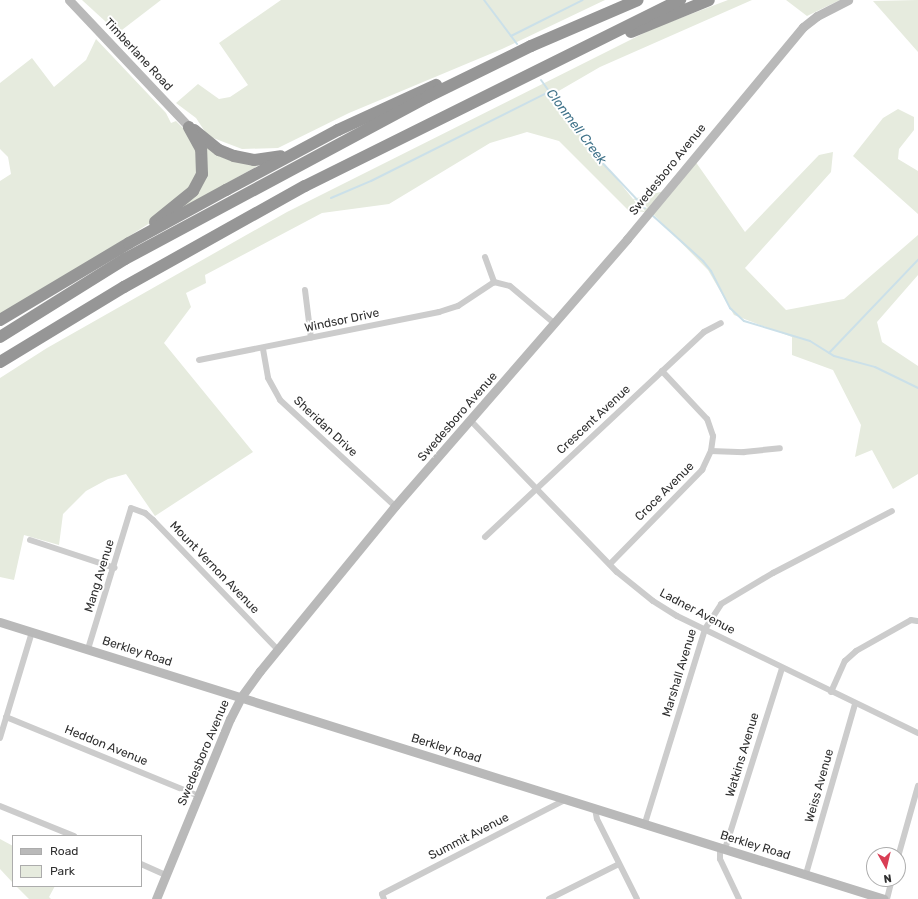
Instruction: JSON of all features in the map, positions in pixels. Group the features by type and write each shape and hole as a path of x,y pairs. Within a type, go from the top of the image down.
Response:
{"highway":[{"path":"0,337 125,259 420,100 491,66 638,0"},
{"path":"0,362 48,331 305,186 680,0"},
{"path":"583,49 709,0"},
{"path":"0,320 130,243 294,153 416,92 491,66"},
{"path":"189,127 219,150 234,156 260,159 294,153"},
{"path":"130,243 186,198 199,182 202,157 197,140 189,127"},
{"path":"0,369 38,345 48,331"}],"street":[{"name":"Timberlane Road","path":"69,0 189,127"},
{"name":"Swedesboro Avenue","path":"156,899 198,796 241,697 277,649 395,506 471,421 803,27 822,12 848,0"},
{"path":"485,257 494,282 510,286 554,323"},
{"name":"Windsor Drive","path":"199,360 263,349 448,310 458,306 484,287 494,282"},
{"path":"305,290 311,338"},
{"name":"Crescent Avenue","path":"485,537 704,332 721,323"},
{"name":"Sheridan Drive","path":"263,349 268,378 280,400 395,506"},
{"name":"Croce Avenue","path":"610,564 702,470 711,451 713,436 707,419 662,371"},
{"name":"Ladner Avenue","path":"471,421 610,564 653,601 782,668 918,733"},
{"path":"711,451 744,452 780,448"},
{"name":"Mount Vernon Avenue","path":"131,508 145,513 154,520 277,649"},
{"name":"Mang Avenue","path":"88,650 115,568 131,508"},
{"name":"Marshall Avenue","path":"645,823 705,629 721,604 892,511"},
{"path":"30,540 115,568"},
{"path":"831,692 845,661 856,651 911,620 917,621"},
{"name":"Berkley Road","path":"0,622 886,899"},
{"path":"0,738 32,632"},
{"name":"Watkins Avenue","path":"722,848 782,668"},
{"name":"Weiss Avenue","path":"806,874 855,704"},
{"name":"Heddon Avenue","path":"6,717 198,796"},
{"path":"901,847 918,786"},
{"name":"Summit Avenue","path":"383,896 567,799"},
{"path":"0,806 72,835"},
{"path":"595,808 598,819 637,899"},
{"path":"722,848 720,859 740,899"},
{"path":"142,864 166,875"},
{"path":"550,899 619,864"},
{"path":"886,899 890,887"}],"green space":[{"path":"82,0 161,0 118,33"},
{"path":"281,0 605,0 502,49 349,113 278,148 242,149 208,136 196,118 176,103 198,84 219,99 230,97 248,85 219,43"},
{"path":"728,0 752,0 600,67 550,96 633,199 672,189 695,161 745,232 819,155 833,152 831,172 745,268 786,310 844,299 918,235 918,275 877,322 882,342 918,366 918,474 893,489 872,450 855,457 861,425 833,370 792,355 792,337 734,315 708,270 652,213 628,210 559,141 527,132 490,143 389,204 322,213 205,275 206,283 186,293 191,307 164,343 253,452 155,516 126,474 108,479 86,491 63,514 59,545 24,535 14,580 0,577 0,378 47,348 287,212 654,28"},
{"path":"786,0 840,0 807,16"},
{"path":"918,0 918,52 873,1"},
{"path":"96,39 166,113 171,123 176,121 191,136 199,153 197,178 190,190 161,216 0,318 0,181 11,174 8,157 0,149 0,83 32,58 54,87 86,60"},
{"path":"898,109 914,117 914,130 899,149 898,159 918,171 918,214 853,156 883,118"},
{"path":"205,145 259,165 179,210 207,173"},
{"path":"0,839 12,845 12,882 0,869"},
{"path":"17,887 54,887 49,897 51,899 29,899"}],"waterway":[{"name":"Clonmell Creek","path":"484,0 517,44"},
{"path":"511,36 583,0"},
{"name":"Clonmell Creek","path":"541,80 595,155 645,208"},
{"path":"331,198 371,181 549,92"},
{"name":"Clonmell Creek","path":"652,215 703,261 711,271 730,308 744,321 810,341 834,356 875,367 918,388"},
{"path":"829,353 918,260"}]}
